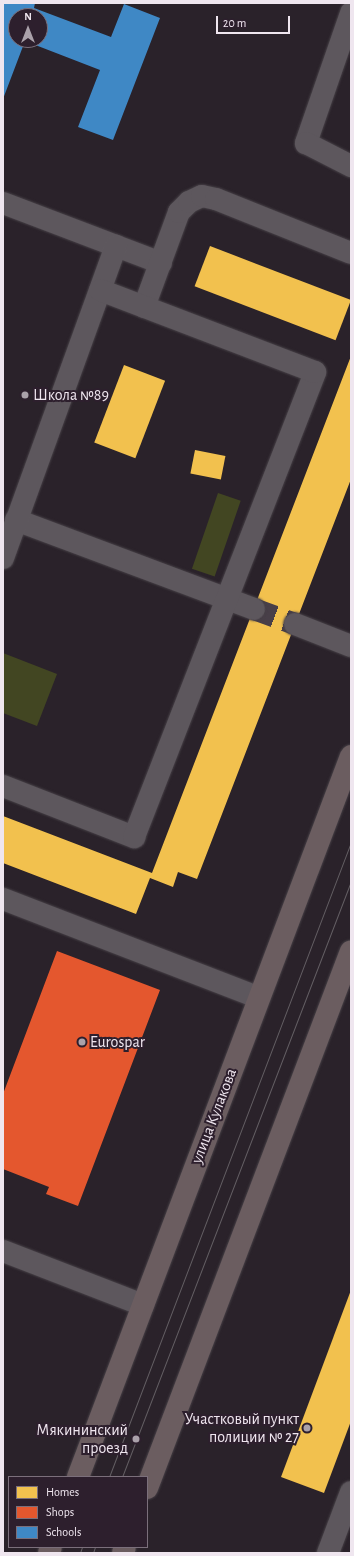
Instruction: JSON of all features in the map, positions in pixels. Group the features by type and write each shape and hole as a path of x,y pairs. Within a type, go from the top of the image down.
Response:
{"main road":[{"name":"улица Кулакова","path":"78,1476 351,756"},
{"path":"148,1485 351,951"}],"lane":[{"path":"351,13 306,143 351,166"},
{"path":"144,307 179,212 189,202 202,196 216,199 351,253"},
{"path":"3,203 161,263"},
{"path":"3,558 116,246"},
{"path":"3,786 134,837 315,372 100,290"},
{"path":"16,520 254,609"},
{"path":"295,624 351,646"},
{"path":"3,899 259,998"},
{"path":"3,1251 143,1305"},
{"path":"328,1553 351,1492"}],"green space":[{"path":"218,493 241,501 215,576 192,569"},
{"path":"3,653 57,674 37,726 3,713"}],"building: Homes":[{"path":"210,246 351,300 336,340 195,286"},
{"path":"351,356 351,479 197,879 178,872 173,887 150,878 136,914 3,863 3,816 152,873"},
{"path":"124,365 165,381 135,458 94,442"},
{"path":"195,450 225,456 221,479 190,474"},
{"path":"351,1290 351,1421 324,1493 281,1477"}],"building: Shops":[{"name":"Eurospar","path":"57,951 160,990 78,1206 46,1194 49,1187 3,1169 3,1094"}],"building: Schools":[{"path":"3,3 35,3 34,8 8,8 8,48 22,48 3,99"},
{"path":"124,4 160,18 113,140 78,127 100,70 43,48 48,48 48,13 111,37"}],"tunnel":[{"path":"254,609 295,624"}],"tram line":[{"path":"109,1476 351,842"},
{"path":"122,1476 351,881"},
{"path":"80,1553 82,1548"},
{"path":"93,1553 95,1548"}],"place":[{"name":"Школа №89","path":"25,395"},
{"name":"Eurospar","path":"82,1042"},
{"name":"Участковый пункт полиции № 27","path":"307,1428"},
{"name":"Мякининский проезд","path":"136,1439"}]}
